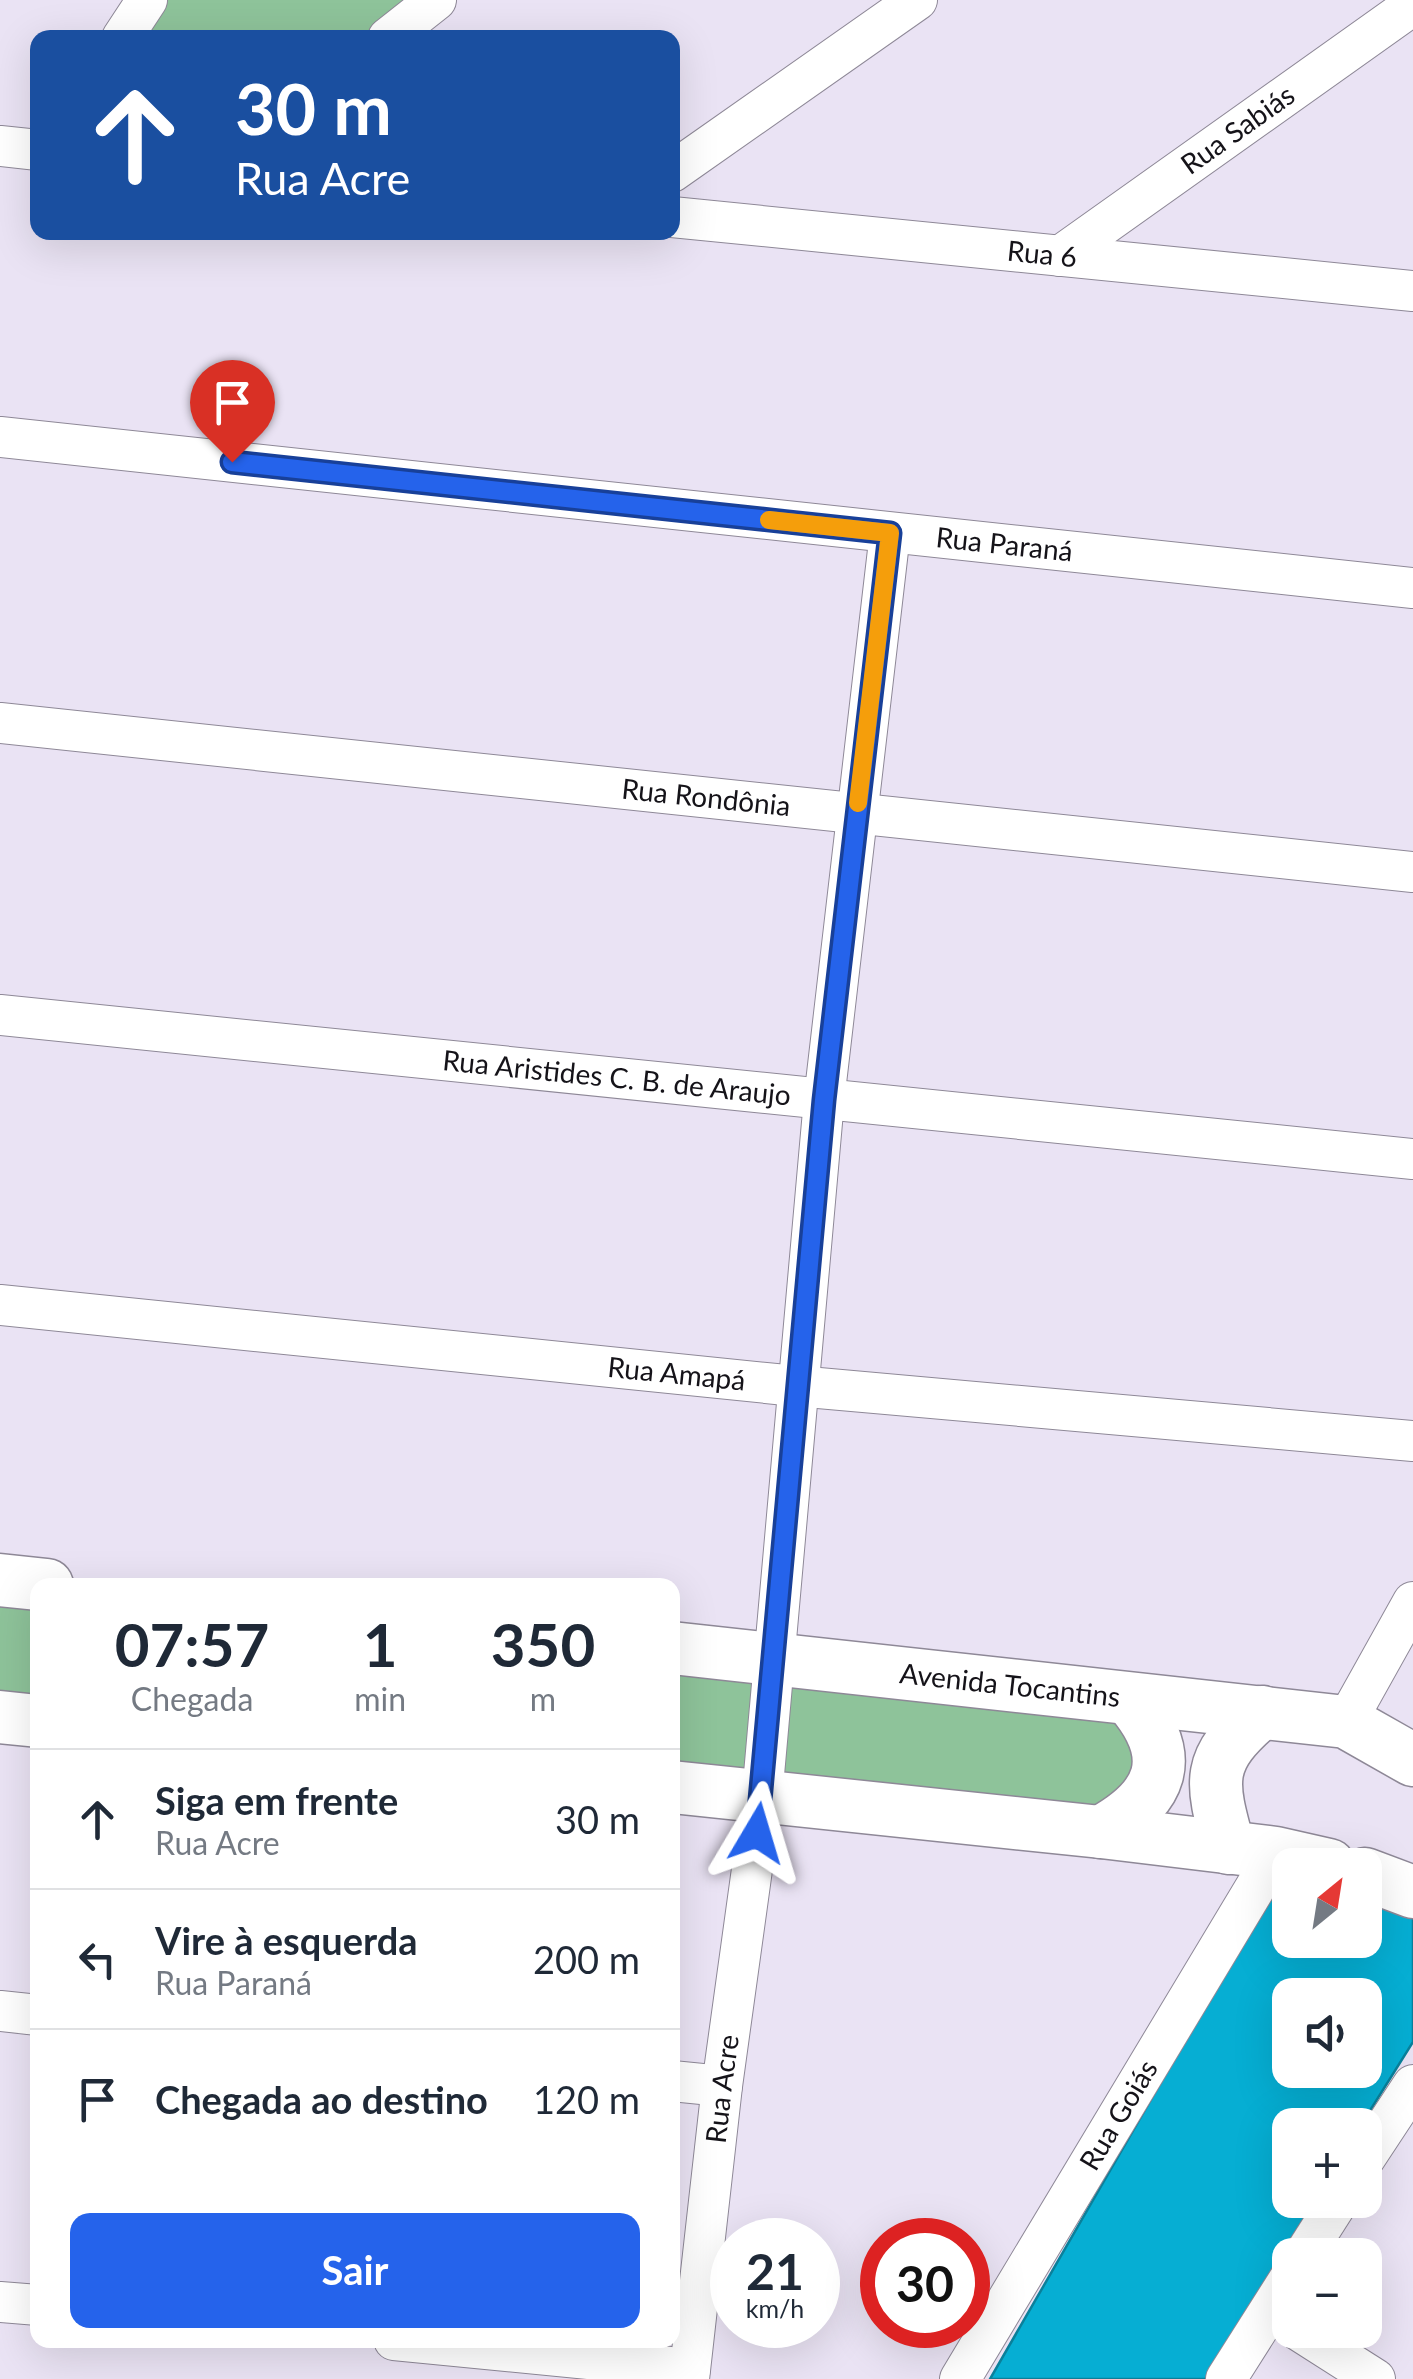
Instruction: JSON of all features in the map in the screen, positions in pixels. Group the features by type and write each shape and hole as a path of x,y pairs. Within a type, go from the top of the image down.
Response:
{"street":[{"path":"127,30 146,0"},
{"path":"398,30 436,0"},
{"path":"680,166 917,0"},
{"name":"Rua Sabiás","path":"1060,256 1413,4"},
{"path":"0,146 30,149"},
{"name":"Rua 6","path":"680,218 1413,290"},
{"name":"Rua Paraná","path":"0,437 1413,588"},
{"path":"775,1658 824,1100 890,533"},
{"name":"Rua Rondônia","path":"0,723 1413,872"},
{"name":"Rua Aristides C. B. de Araujo","path":"0,1015 1413,1160"},
{"name":"Rua Amapá","path":"0,1305 796,1386 1413,1440"},
{"path":"0,1580 30,1583"},
{"path":"1413,1602 1346,1722 1413,1760"},
{"name":"Avenida Tocantins","path":"680,1649 1346,1722"},
{"name":"Rua Acre","path":"689,2374 722,2086 762,1796 775,1658"},
{"path":"1101,1832 1131,1815 1150,1794 1160,1766 1148,1722 1131,1701"},
{"path":"1253,1850 1218,1808 1215,1779 1220,1758 1236,1734 1262,1712"},
{"path":"0,1717 30,1720"},
{"path":"680,1788 1272,1854"},
{"name":"Rua Goiás","path":"960,2379 1253,1850"},
{"path":"0,2011 30,2014"},
{"path":"680,2081 722,2086"},
{"path":"1382,2132 1413,2085"},
{"path":"0,2302 30,2304"},
{"path":"1226,2379 1272,2335"},
{"path":"463,2348 689,2374"},
{"path":"1327,2348 1376,2379"}],"green space":[{"path":"163,0 406,0 372,30 144,30"},
{"path":"0,1587 30,1590 30,1704 0,1701"},
{"path":"680,1658 771,1667 761,1781 680,1773"},
{"path":"778,1668 1075,1698 1152,1741 1117,1811 769,1781"}],"water":[{"path":"1382,1887 1413,1897 1413,2042 1372,2108 1272,2108 1272,2218 1306,2218 1294,2238 1272,2238 1272,2273 1207,2379 990,2379 1272,1889 1272,1958 1382,1958"}],"slow traffic":[{"path":"769,520 890,533 858,803"}],"route":[{"path":"232,462 890,533 824,1100 757,1833"}]}
